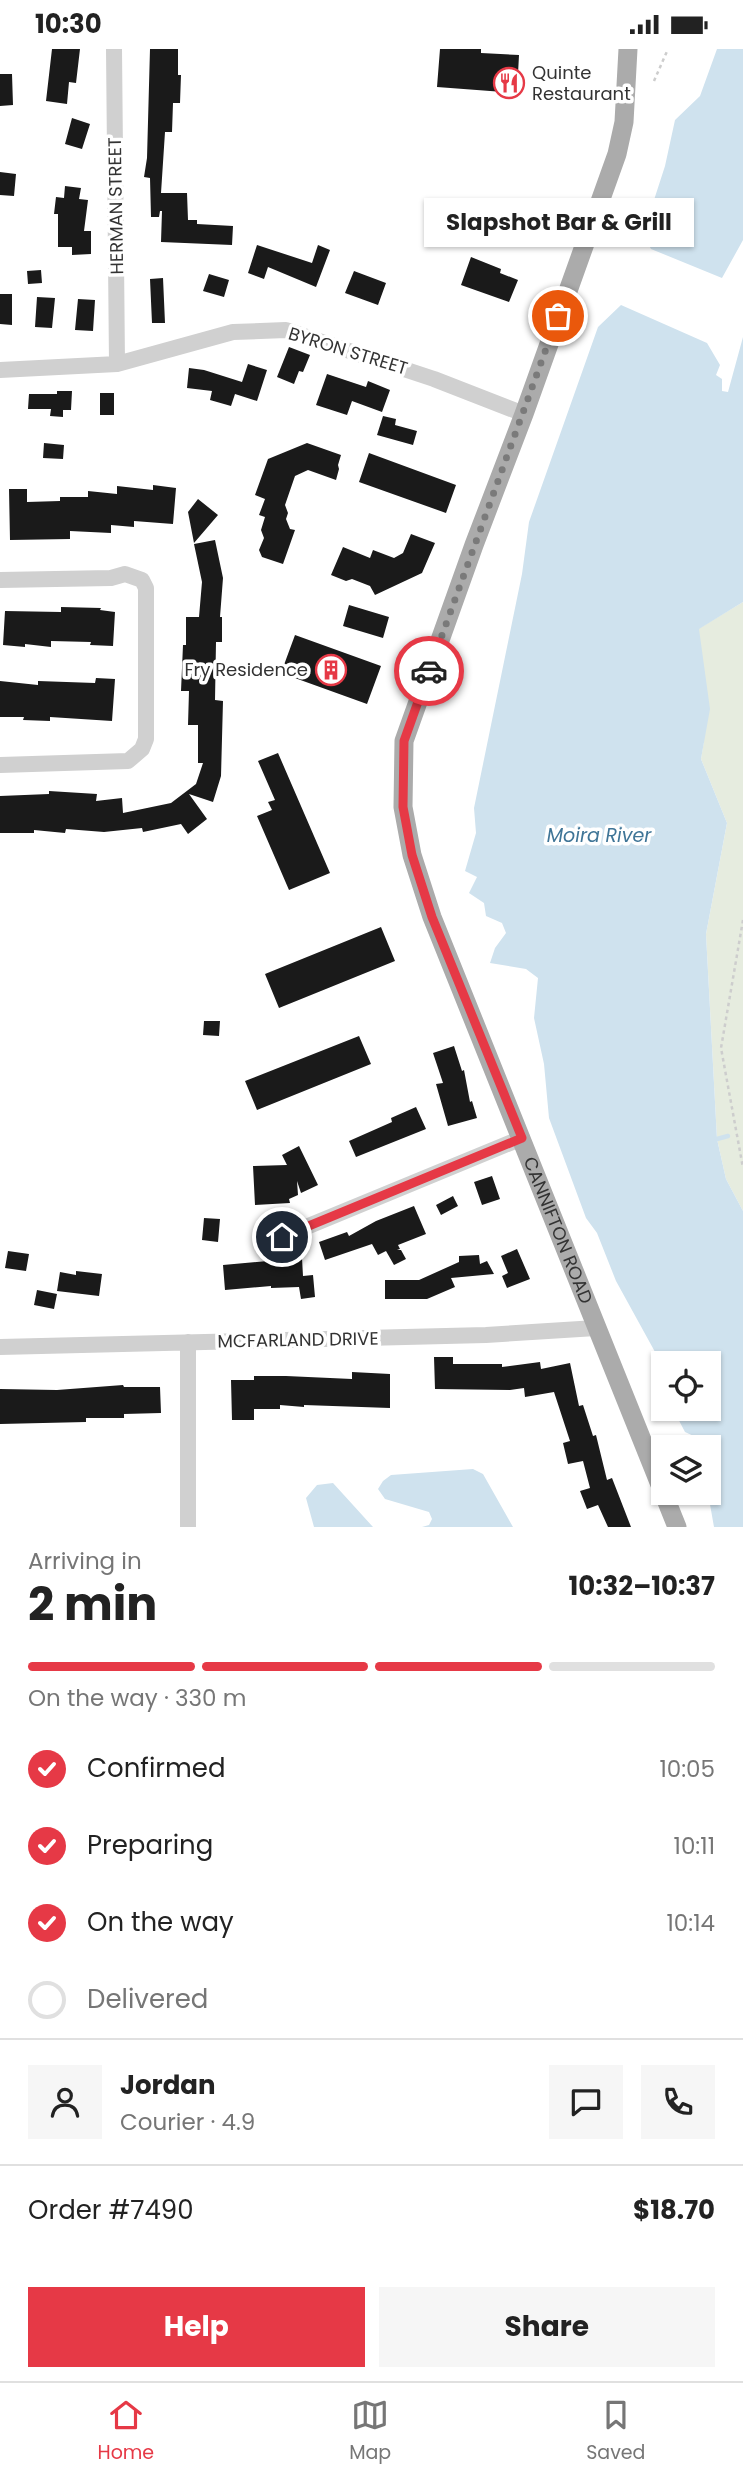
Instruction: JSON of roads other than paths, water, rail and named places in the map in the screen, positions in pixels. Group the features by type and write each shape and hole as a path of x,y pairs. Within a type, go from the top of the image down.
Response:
{"main road":[{"name":"CANNIFTON ROAD","path":"627,50 626,98 617,154 404,741 403,807 412,855 432,917 677,1527"}],"street":[{"name":"HERMAN STREET","path":"114,49 117,364"},
{"name":"BYRON STREET","path":"0,370 117,364 233,332 286,330 434,379 524,414"},
{"path":"0,580 111,578 125,574 142,580 146,588 146,739 142,749 128,761 0,765"},
{"path":"282,1237 522,1138"},
{"name":"MCFARLAND DRIVE","path":"0,1347 486,1335 597,1328"},
{"path":"188,1342 188,1527"}],"water":[{"path":"717,49 743,49 743,240 722,278 651,249 643,234 665,166 675,120 700,96"},
{"name":"Moira River","path":"621,305 707,343 720,365 716,375 722,379 722,391 728,392 743,337 743,602 699,629 710,709 701,759 727,823 706,934 717,1139 726,1179 743,1211 743,1527 714,1527 710,1505 721,1505 721,1435 692,1435 685,1432 679,1421 721,1421 721,1351 654,1351 616,1281 597,1233 586,1218 549,1118 544,1064 534,1018 538,978 526,969 490,963 495,948 506,933 502,923 486,916 484,903 469,893 477,877 465,871 476,833 474,808 522,574 529,522 598,327"},
{"path":"473,1469 483,1474 513,1527 422,1527 429,1525 432,1519 429,1512 385,1499 378,1489 391,1475"},
{"path":"333,1483 373,1527 314,1527 306,1498 317,1485"}],"waterway":[{"path":"717,1139 728,1136"}],"place":[{"name":"Quinte Restaurant","path":"509,83"},
{"name":"Slapshot Bar & Grill","path":"558,316"},
{"name":"Fry Residence","path":"331,670"}]}
